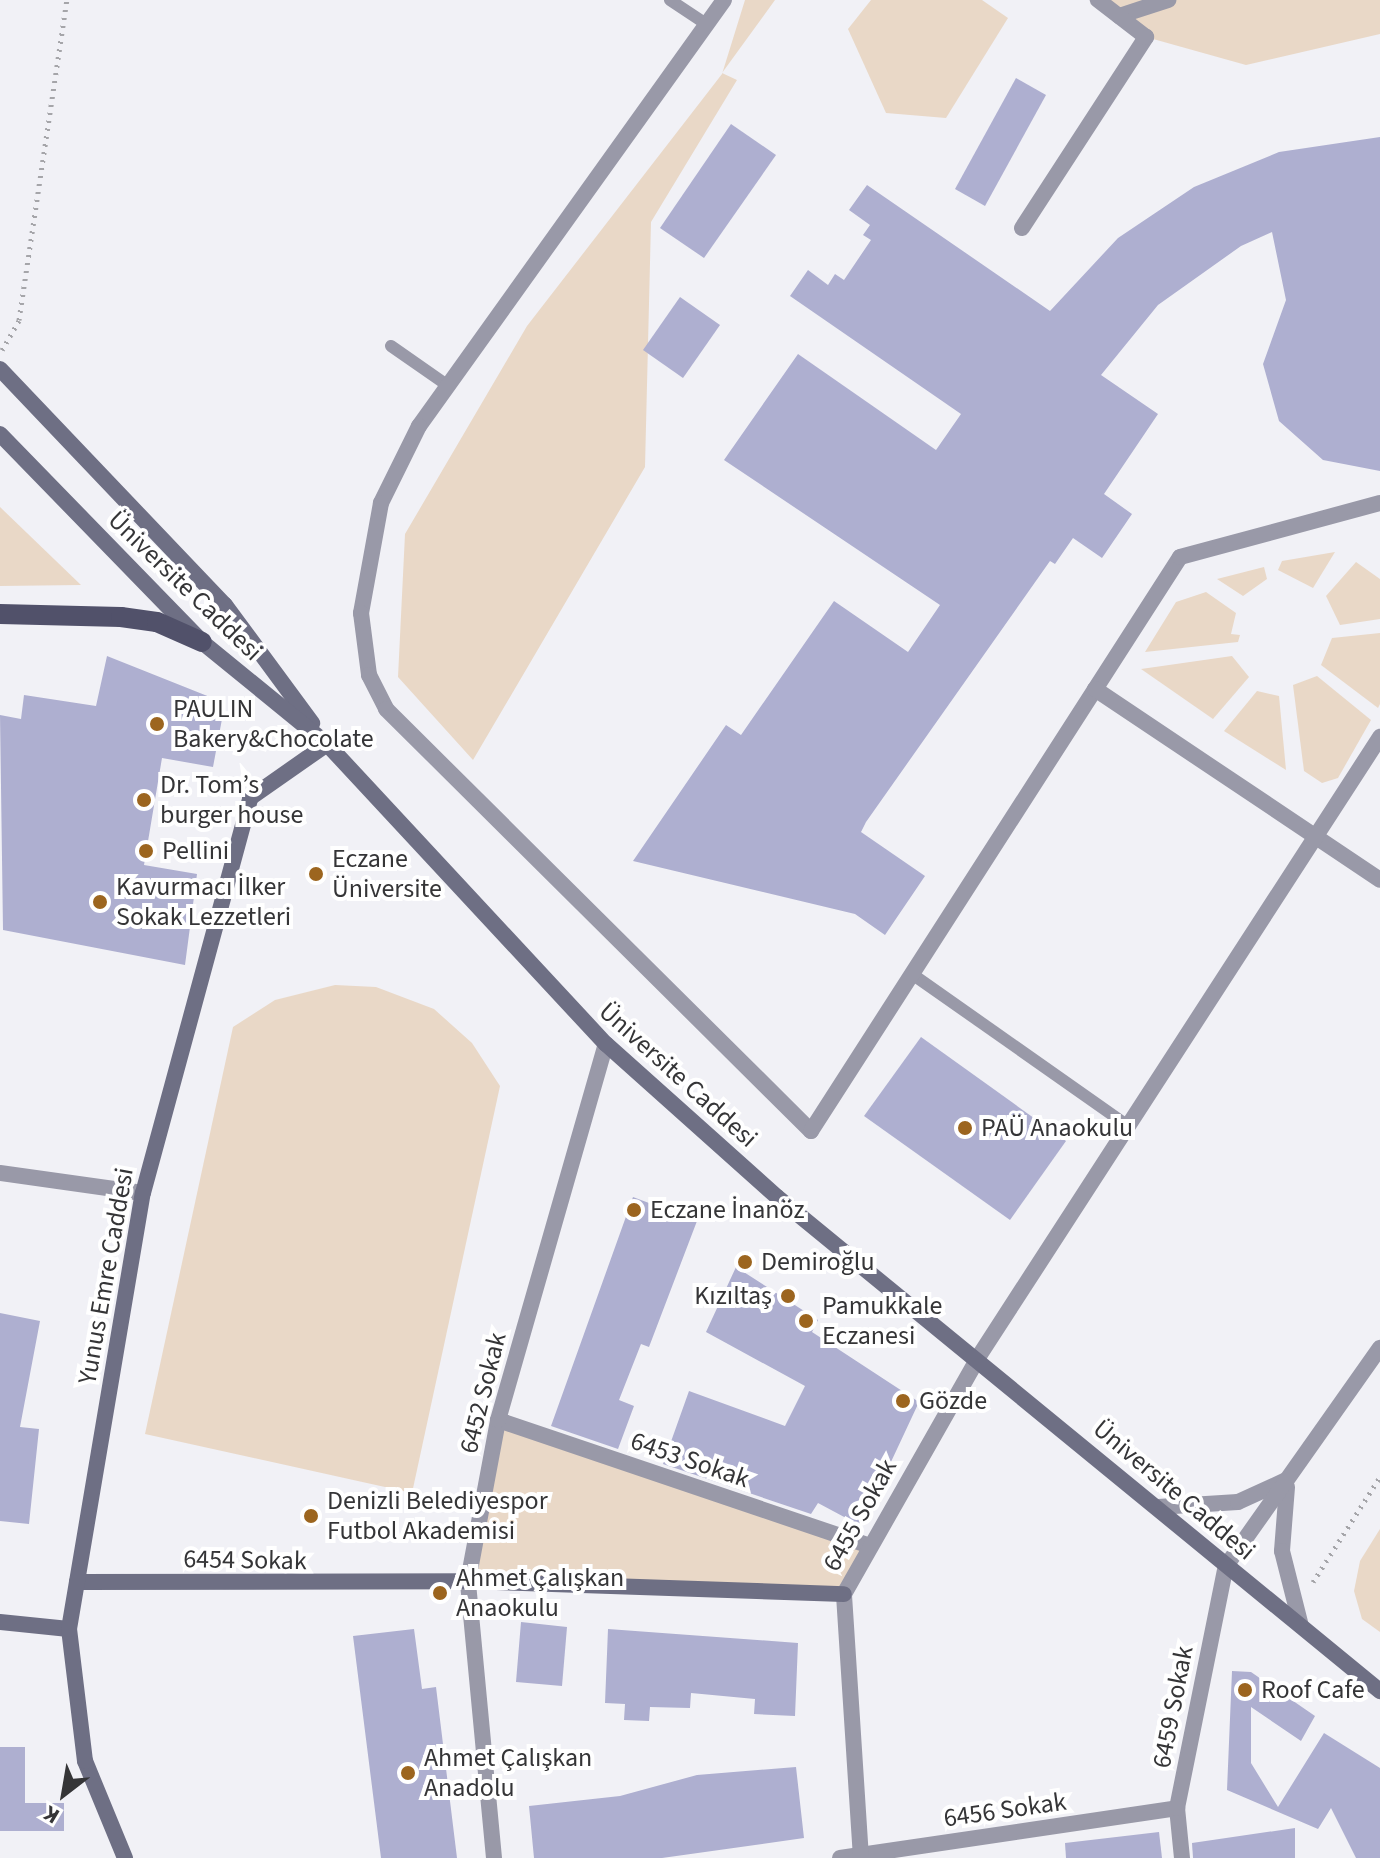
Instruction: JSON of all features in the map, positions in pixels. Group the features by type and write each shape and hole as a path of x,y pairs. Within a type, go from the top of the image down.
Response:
{"main road":[{"path":"0,369 225,605 327,744"},
{"name":"Üniversite Caddesi","path":"0,434 202,642 327,744 606,1044 777,1197 979,1356 1226,1566 1380,1691"},
{"path":"0,614 121,617 157,622 202,642"},
{"name":"Yunus Emre Caddesi","path":"125,1858 85,1761 69,1629 143,1193 250,798 327,744"},
{"name":"6454 Sokak","path":"77,1582 468,1581 844,1594"},
{"path":"0,1622 69,1629"}],"street":[{"path":"724,0 447,385 398,463 369,542 361,613 369,675 386,709 811,1131 1180,557 1380,503"},
{"path":"1022,228 1146,37 1098,0"},
{"path":"1119,16 1168,0"},
{"path":"1095,689 1380,880"},
{"name":"6455 Sokak","path":"861,1857 844,1594 868,1545 1021,1288 1318,838 1380,737"},
{"name":"6452 Sokak","path":"494,1858 468,1581 498,1420 606,1044"},
{"path":"0,1173 143,1193"},
{"path":"1226,1566 1380,1348"},
{"name":"6453 Sokak","path":"498,1420 868,1545"},
{"path":"1158,1507 1238,1502 1289,1478"},
{"path":"1289,1478 1282,1551 1301,1626"},
{"name":"6459 Sokak","path":"1182,1858 1177,1808 1226,1566"},
{"name":"6456 Sokak","path":"840,1858 1177,1808"}],"lane":[{"path":"670,0 706,24"},
{"path":"391,346 447,385"},
{"path":"912,974 1128,1126"}],"path":[{"path":"0,355 19,320 67,0"},
{"path":"1313,1582 1380,1477"}],"shaded area":[{"path":"745,0 775,0 723,72"},
{"path":"871,0 982,0 1008,18 946,118 886,113 848,29"},
{"path":"1098,0 1380,0 1380,34 1246,65 1146,37"},
{"path":"722,73 737,80 651,222 645,467 473,760 398,677 405,534 527,326"},
{"path":"0,507 81,585 0,586"},
{"path":"1335,552 1313,588 1278,570 1282,561"},
{"path":"1356,562 1380,579 1380,619 1340,625 1326,596"},
{"path":"1264,567 1267,579 1243,596 1217,579"},
{"path":"1206,592 1236,613 1231,634 1240,635 1238,642 1145,652 1176,602"},
{"path":"1380,633 1378,708 1321,665 1332,638"},
{"path":"1232,656 1249,677 1213,719 1141,669"},
{"path":"1317,676 1371,720 1338,778 1322,783 1304,771 1293,685"},
{"path":"1257,691 1279,696 1286,770 1224,731"},
{"path":"335,985 376,987 434,1009 472,1043 500,1086 412,1493 145,1434 233,1027 275,1000"},
{"path":"498,1420 868,1545 844,1594 468,1581"},
{"path":"1380,1529 1380,1632 1362,1619 1354,1591 1360,1561"}],"building":[{"path":"1016,78 1046,95 985,206 955,189"},
{"path":"731,124 776,155 704,258 660,228"},
{"path":"1380,137 1380,471 1323,460 1279,421 1263,364 1286,300 1272,232 1241,246 1158,305 1101,375 1158,414 1104,494 1132,514 1102,558 1073,538 1055,564 1050,561 866,822 861,832 925,876 885,935 855,914 633,861 726,725 741,735 834,601 908,652 940,605 724,460 798,354 936,450 961,414 790,296 808,270 828,285 835,274 844,280 871,240 863,235 870,225 849,210 867,185 1050,311 1118,238 1194,187 1279,152"},
{"path":"680,297 720,325 683,378 643,350"},
{"path":"107,656 225,703 213,767 162,758 144,865 197,874 185,965 3,930 0,715 21,719 24,695 96,706"},
{"name":"PAÜ Anaokulu","path":"921,1037 1066,1141 1010,1220 864,1116"},
{"path":"633,1197 697,1221 649,1347 641,1344 619,1400 634,1406 618,1449 551,1426"},
{"path":"736,1267 818,1320 812,1332 919,1402 861,1526 818,1503 811,1514 663,1464 689,1391 785,1426 805,1386 706,1332"},
{"path":"0,1313 40,1321 20,1427 39,1429 29,1524 0,1521"},
{"path":"521,1622 567,1627 562,1686 516,1682"},
{"name":"Ahmet Çalışkan Anadolu","path":"414,1629 422,1689 436,1687 457,1858 381,1858 353,1636"},
{"path":"608,1629 798,1643 795,1716 754,1714 755,1699 691,1693 690,1708 650,1707 649,1721 624,1720 625,1704 605,1703"},
{"path":"1232,1671 1251,1672 1315,1716 1301,1741 1251,1707 1251,1763 1278,1807 1324,1733 1380,1768 1380,1858 1356,1858 1331,1808 1318,1829 1227,1790"},
{"path":"0,1747 25,1747 25,1803 64,1803 64,1831 0,1831"},
{"path":"796,1767 804,1838 662,1858 534,1858 529,1806 620,1796 697,1775"},
{"path":"1295,1828 1295,1858 1193,1858 1192,1843"},
{"path":"1159,1832 1162,1858 1066,1858 1065,1843"}],"place":[{"name":"PAULIN Bakery&Chocolate","path":"157,724"},
{"name":"Dr. Tom’s burger house","path":"144,800"},
{"name":"Pellini","path":"146,851"},
{"name":"Eczane Üniversite","path":"316,874"},
{"name":"Kavurmacı İlker Sokak Lezzetleri","path":"100,902"},
{"name":"PAÜ Anaokulu","path":"965,1128"},
{"name":"Eczane İnanöz","path":"634,1210"},
{"name":"Demiroğlu","path":"745,1262"},
{"name":"Kızıltaş","path":"788,1296"},
{"name":"Pamukkale Eczanesi","path":"806,1321"},
{"name":"Gözde","path":"903,1401"},
{"name":"Denizli Belediyespor Futbol Akademisi","path":"311,1516"},
{"name":"Ahmet Çalışkan Anaokulu","path":"440,1593"},
{"name":"Roof Cafe","path":"1245,1690"},
{"name":"Ahmet Çalışkan Anadolu","path":"408,1773"}]}
